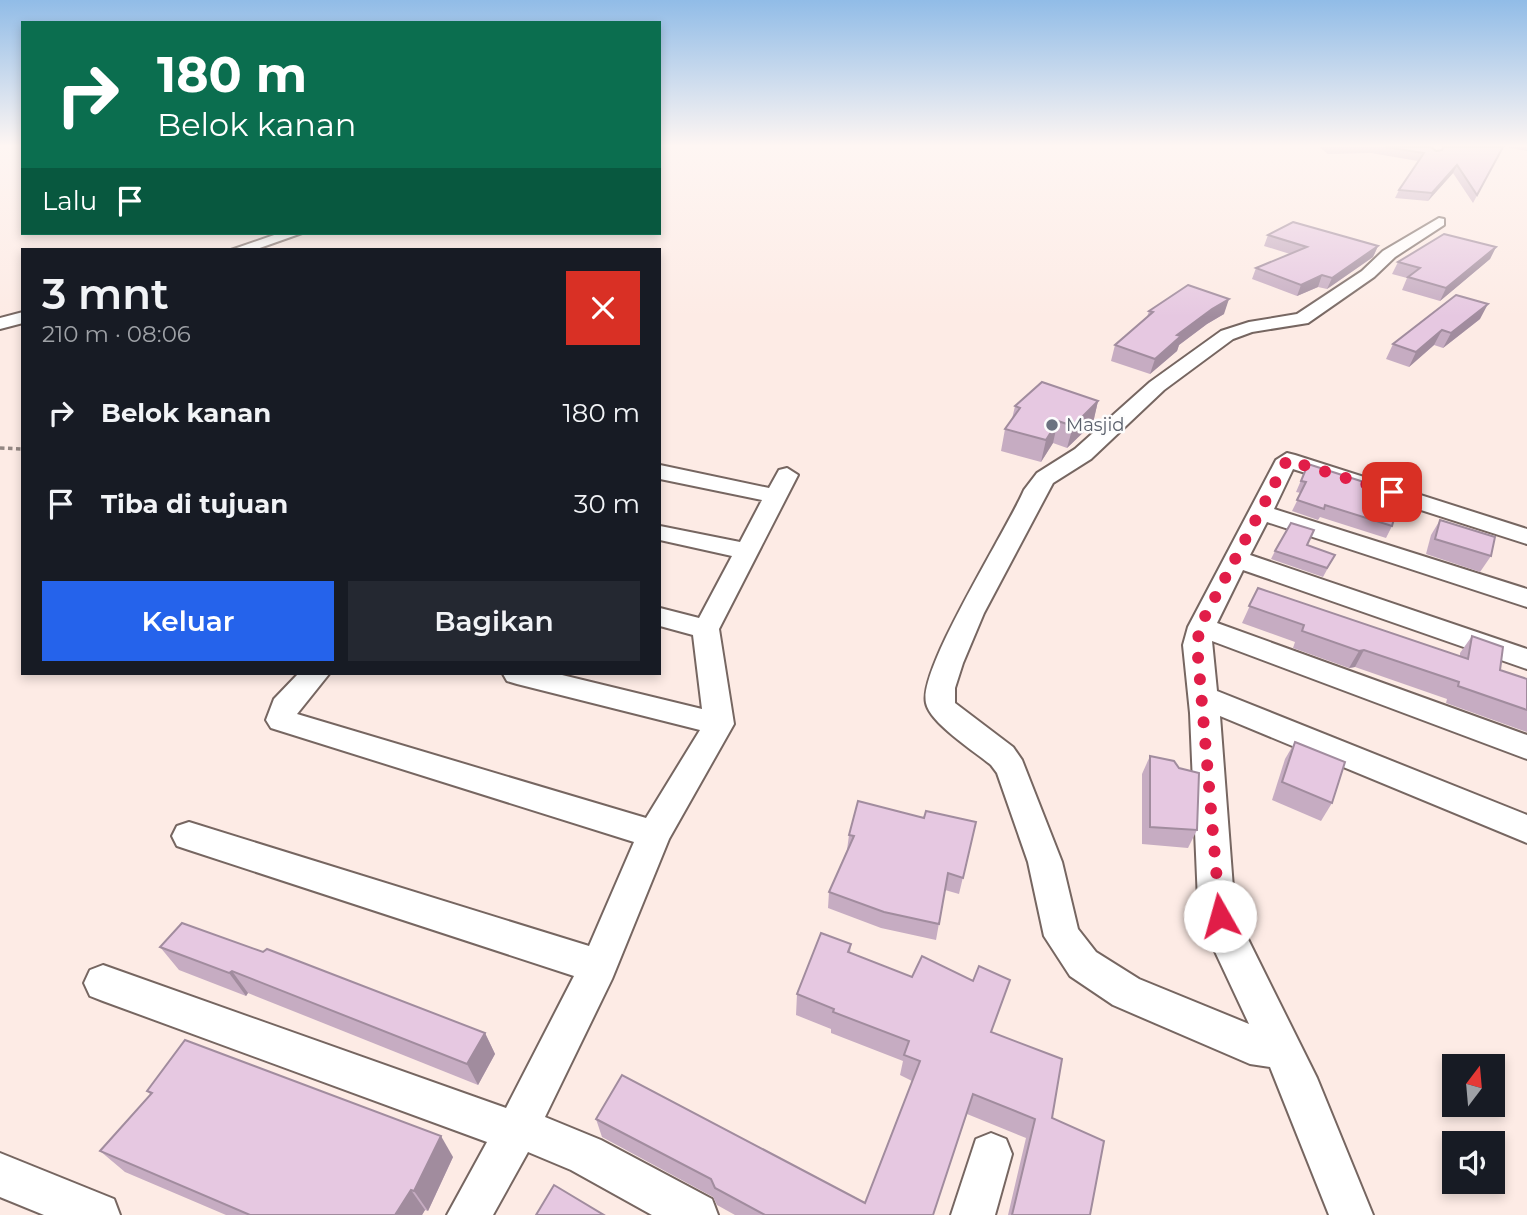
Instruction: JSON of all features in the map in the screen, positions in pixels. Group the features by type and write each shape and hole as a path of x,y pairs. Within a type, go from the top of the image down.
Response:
{"street":[{"path":"1283,1049 1250,1044 1126,992 1083,964 1062,936 1045,862 1011,769 1002,756 944,710 940,702 941,688 971,613 1035,490 1045,478 1093,447 1157,386 1227,335 1249,327 1302,319 1368,274 1390,254 1439,222"},
{"path":"246,248 288,235"},
{"path":"0,324 21,318"},
{"path":"1352,1215 1283,1049 1238,968 1223,931 1216,901 1203,697 1197,645 1200,626 1287,460 1527,537"},
{"path":"469,1215 517,1130 599,967 654,834 719,724 706,629 781,486 661,472"},
{"path":"1260,512 1527,598"},
{"path":"661,533 747,551"},
{"path":"1236,558 1527,659"},
{"path":"661,617 706,629"},
{"path":"1200,626 1527,747"},
{"path":"314,675 284,707 281,720 654,834"},
{"path":"521,675 719,724"},
{"path":"1203,697 1527,829"},
{"path":"189,836 599,967"},
{"path":"103,983 586,1155 696,1215"},
{"path":"973,1215 991,1154"},
{"path":"0,1175 98,1215"}],"path":[{"path":"0,447 21,449"}],"building":[{"path":"1293,222 1378,246 1332,278 1322,275 1301,285 1256,268 1307,247 1268,235"},
{"path":"1444,234 1496,247 1446,288 1408,277 1420,268 1398,262"},
{"path":"1188,285 1229,299 1177,335 1181,336 1155,359 1115,345 1153,312 1149,311"},
{"path":"1456,295 1488,304 1451,333 1442,330 1416,352 1393,344"},
{"path":"1042,382 1098,401 1073,426 1058,421 1046,440 1005,429 1020,408 1015,406"},
{"path":"1308,464 1401,494 1392,526 1325,505 1324,509 1297,500 1306,482 1301,481"},
{"path":"1440,520 1495,537 1491,556 1435,539"},
{"path":"1291,523 1314,530 1307,545 1335,555 1327,568 1275,551"},
{"path":"1258,588 1468,659 1472,636 1503,647 1500,670 1527,679 1527,710 1458,686 1459,682 1302,631 1304,625 1249,606"},
{"path":"1295,742 1345,762 1332,803 1282,782"},
{"path":"1150,756 1174,761 1179,768 1199,773 1197,830 1150,827"},
{"path":"858,801 924,818 926,811 976,822 963,878 948,873 939,924 884,912 829,892 854,836 849,835"},
{"path":"182,923 263,952 267,949 485,1033 467,1064 232,971 229,973 160,947"},
{"path":"821,933 851,944 848,952 912,977 922,956 973,981 979,966 1010,980 991,1032 1062,1059 1052,1118 1104,1141 1090,1215 1012,1215 1035,1119 973,1094 933,1215 765,1215 715,1188 711,1179 596,1119 622,1075 865,1203 920,1061 904,1055 909,1041 833,1012 834,1009 797,994"},
{"path":"185,1040 441,1136 414,1191 411,1190 395,1215 250,1215 100,1151 152,1093 147,1091"},
{"path":"554,1185 604,1215 536,1215"}],"place":[{"name":"Masjid","path":"1052,425"}],"route":[{"path":"1220,916 1216,901 1205,713 1197,645 1200,626 1287,460 1392,492"}]}
